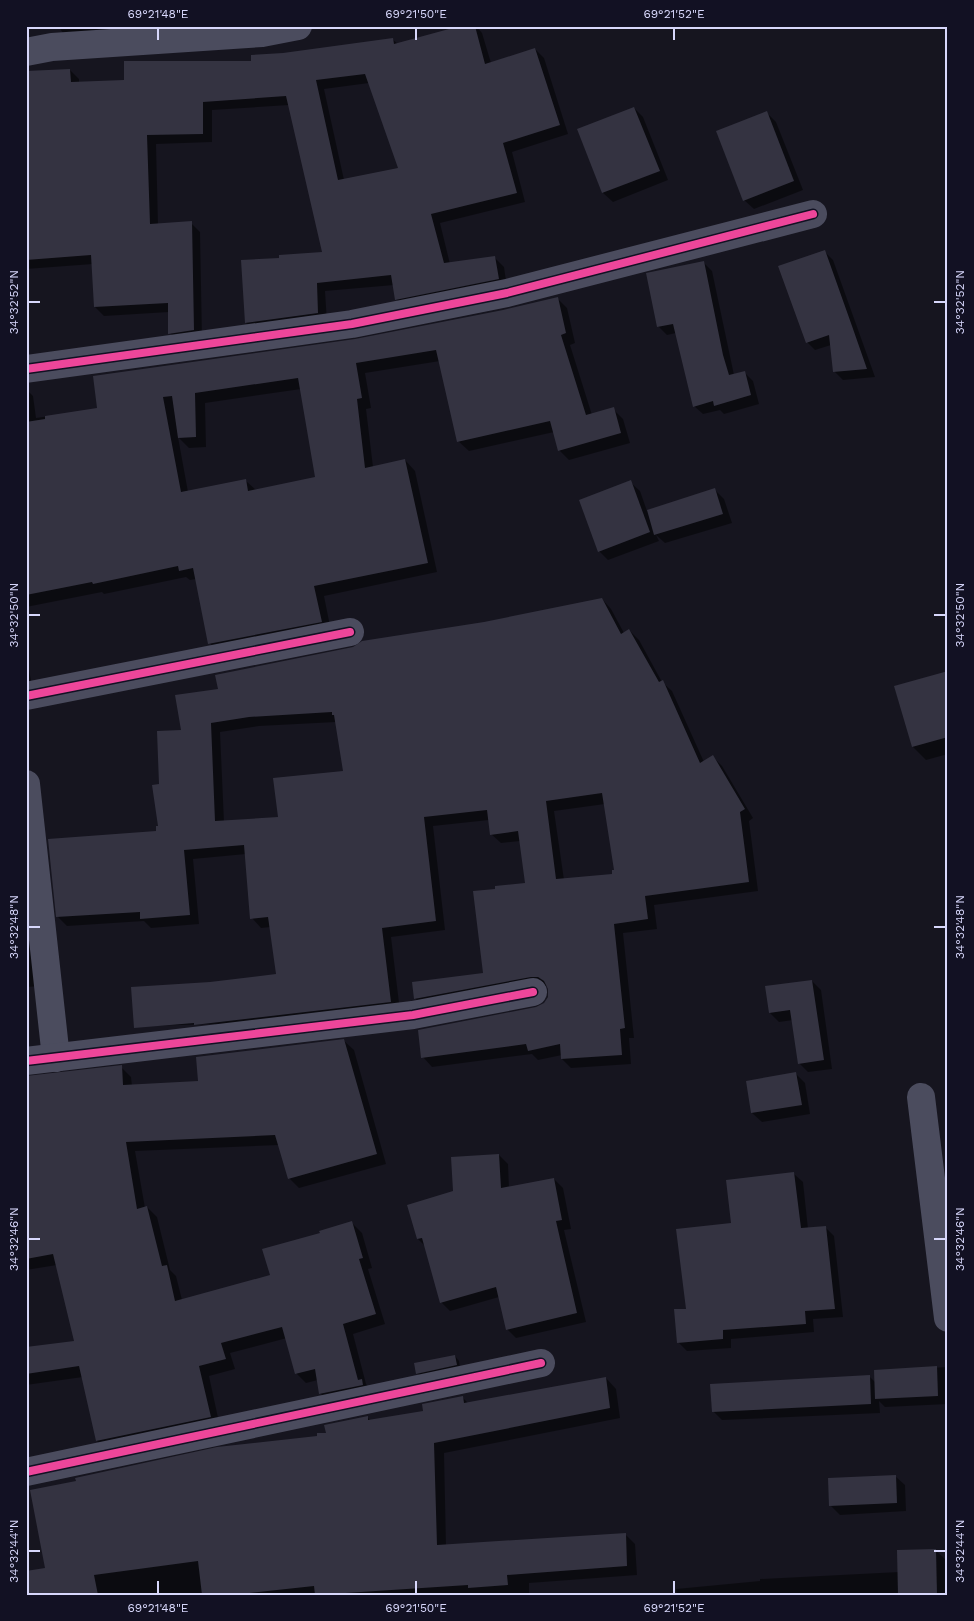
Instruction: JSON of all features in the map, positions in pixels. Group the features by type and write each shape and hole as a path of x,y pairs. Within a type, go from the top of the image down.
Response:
{"street":[{"path":"26,52 52,47 262,33 298,26"},
{"path":"26,369 352,324 507,293 813,214"},
{"path":"26,696 350,632"},
{"path":"26,784 56,1058"},
{"path":"26,1061 413,1015 533,992"},
{"path":"921,1097 948,1318"},
{"path":"26,1472 541,1363"}],"building":[{"path":"460,26 475,26 485,64 535,48 560,125 503,143 517,193 431,214 444,263 495,256 499,279 395,300 391,275 317,283 318,313 245,323 241,260 279,258 279,255 322,252 286,96 203,102 203,134 147,135 150,224 192,221 194,330 168,334 168,303 94,307 91,255 26,260 26,71 70,69 71,82 124,80 124,61 251,61 251,55 283,53 393,38 394,44","holes":["365,74 398,168 338,180 316,80"]},
{"path":"634,107 660,171 602,193 577,129"},
{"path":"767,111 794,181 743,201 716,131"},
{"path":"825,250 867,369 833,372 829,335 806,343 778,266"},
{"path":"704,261 723,355 729,375 745,371 751,395 714,406 713,401 693,407 673,324 657,327 646,273"},
{"path":"558,297 566,333 561,335 586,415 614,407 621,433 558,451 550,421 457,442 436,350 356,363 362,398 357,399 365,468 405,459 428,563 314,586 322,622 208,644 193,568 179,571 178,566 93,584 92,582 26,595 26,422 45,419 45,416 97,408 93,376 355,339 503,310","holes":["298,378 315,477 248,491 246,479 181,492 163,397 172,396 178,438 196,437 195,393"]},
{"path":"631,480 650,532 598,552 579,500"},
{"path":"715,488 723,514 654,535 647,510"},
{"path":"602,598 621,634 629,629 659,682 663,680 700,763 713,755 745,809 740,812 749,882 645,896 648,919 614,924 625,1028 620,1029 622,1055 561,1059 560,1044 528,1051 526,1044 421,1058 418,1030 536,1007 544,1003 548,997 548,989 544,981 538,977 531,977 414,999 412,982 483,973 473,891 495,889 495,886 525,883 518,831 490,835 487,810 424,817 436,921 382,928 391,1002 194,1025 194,1023 134,1028 131,987 210,982 276,974 268,917 250,919 244,845 184,850 190,915 140,919 140,912 56,917 48,839 156,831 156,826 158,826 152,785 159,784 157,731 181,730 175,695 218,689 215,675 353,647 362,641 484,622","holes":["332,712 343,771 273,778 278,817 215,821 211,723 249,717","602,793 614,870 612,870 612,874 556,879 546,801"]},
{"path":"948,671 948,737 912,747 894,686"},
{"path":"812,980 824,1060 798,1064 790,1010 769,1013 765,986"},
{"path":"344,1039 377,1154 288,1179 275,1135 126,1142 137,1209 147,1206 162,1266 167,1265 175,1301 270,1275 262,1249 320,1233 319,1231 352,1221 363,1258 359,1259 376,1314 343,1324 358,1380 362,1379 363,1385 319,1394 315,1369 295,1374 282,1327 221,1343 226,1359 199,1366 211,1417 96,1441 79,1366 26,1374 26,1347 74,1341 53,1254 26,1259 26,1076 122,1065 123,1085 198,1081 196,1057"},
{"path":"796,1072 802,1105 751,1113 746,1081"},
{"path":"499,1154 501,1188 554,1178 562,1220 556,1221 577,1313 506,1330 496,1287 440,1303 422,1238 417,1239 407,1205 453,1191 451,1157"},
{"path":"794,1172 801,1228 826,1226 835,1309 805,1311 806,1324 723,1330 723,1339 677,1343 674,1309 686,1309 676,1229 731,1223 726,1180"},
{"path":"455,1355 457,1365 416,1374 414,1363"},
{"path":"937,1366 938,1396 875,1399 874,1370"},
{"path":"870,1375 871,1404 712,1412 710,1384"},
{"path":"606,1377 610,1408 434,1443 437,1545 626,1533 627,1566 507,1575 508,1585 468,1588 468,1585 315,1595 314,1586 232,1595 202,1595 198,1561 94,1575 98,1595 26,1595 26,1571 45,1568 30,1490 76,1481 75,1478 217,1447 317,1436 317,1433 326,1433 324,1425 368,1416 368,1420 423,1411 422,1404 463,1396 464,1403"},
{"path":"896,1475 897,1503 829,1506 828,1478"},
{"path":"936,1549 937,1595 898,1595 897,1550"}],"cycle path":[{"path":"26,369 352,324 507,293 813,214"},
{"path":"26,696 350,632"},
{"path":"26,1061 413,1015 533,992"},
{"path":"26,1472 541,1363"}]}
